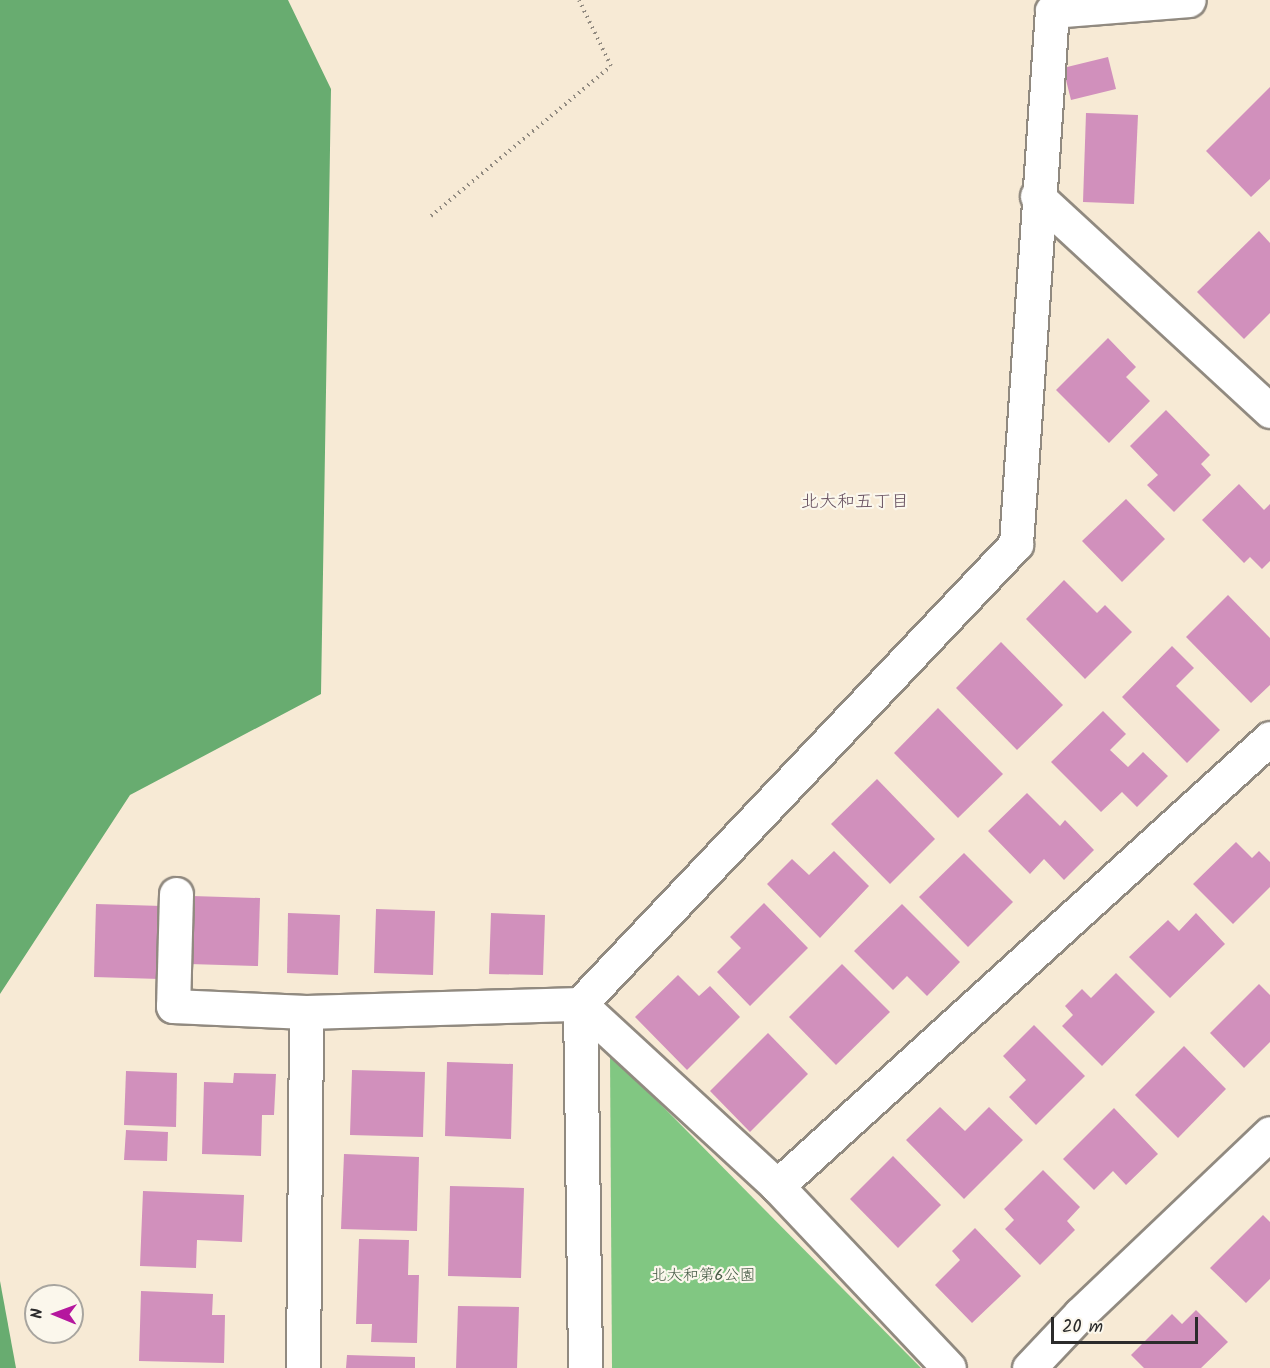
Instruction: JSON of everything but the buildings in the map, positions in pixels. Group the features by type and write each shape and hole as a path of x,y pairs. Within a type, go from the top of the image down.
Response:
{"street":[{"path":"585,1368 580,1004 1016,544 1037,196 1052,11 1189,0"},
{"path":"1037,196 1266,400"},
{"path":"777,1186 1270,738"},
{"path":"176,894 173,1006 306,1012 580,1004 777,1186 949,1368"},
{"path":"303,1368 306,1012"},
{"path":"1029,1368 1080,1314 1270,1132"}],"path":[{"path":"431,216 611,66 579,0"}],"green space":[{"path":"0,0 288,0 331,89 321,694 130,795 0,994"},
{"name":"北大和第6公園","path":"610,1053 921,1368 612,1368"},
{"path":"0,1281 16,1368 0,1368"}],"district":[{"name":"北大和五丁目","path":"855,503"}]}
